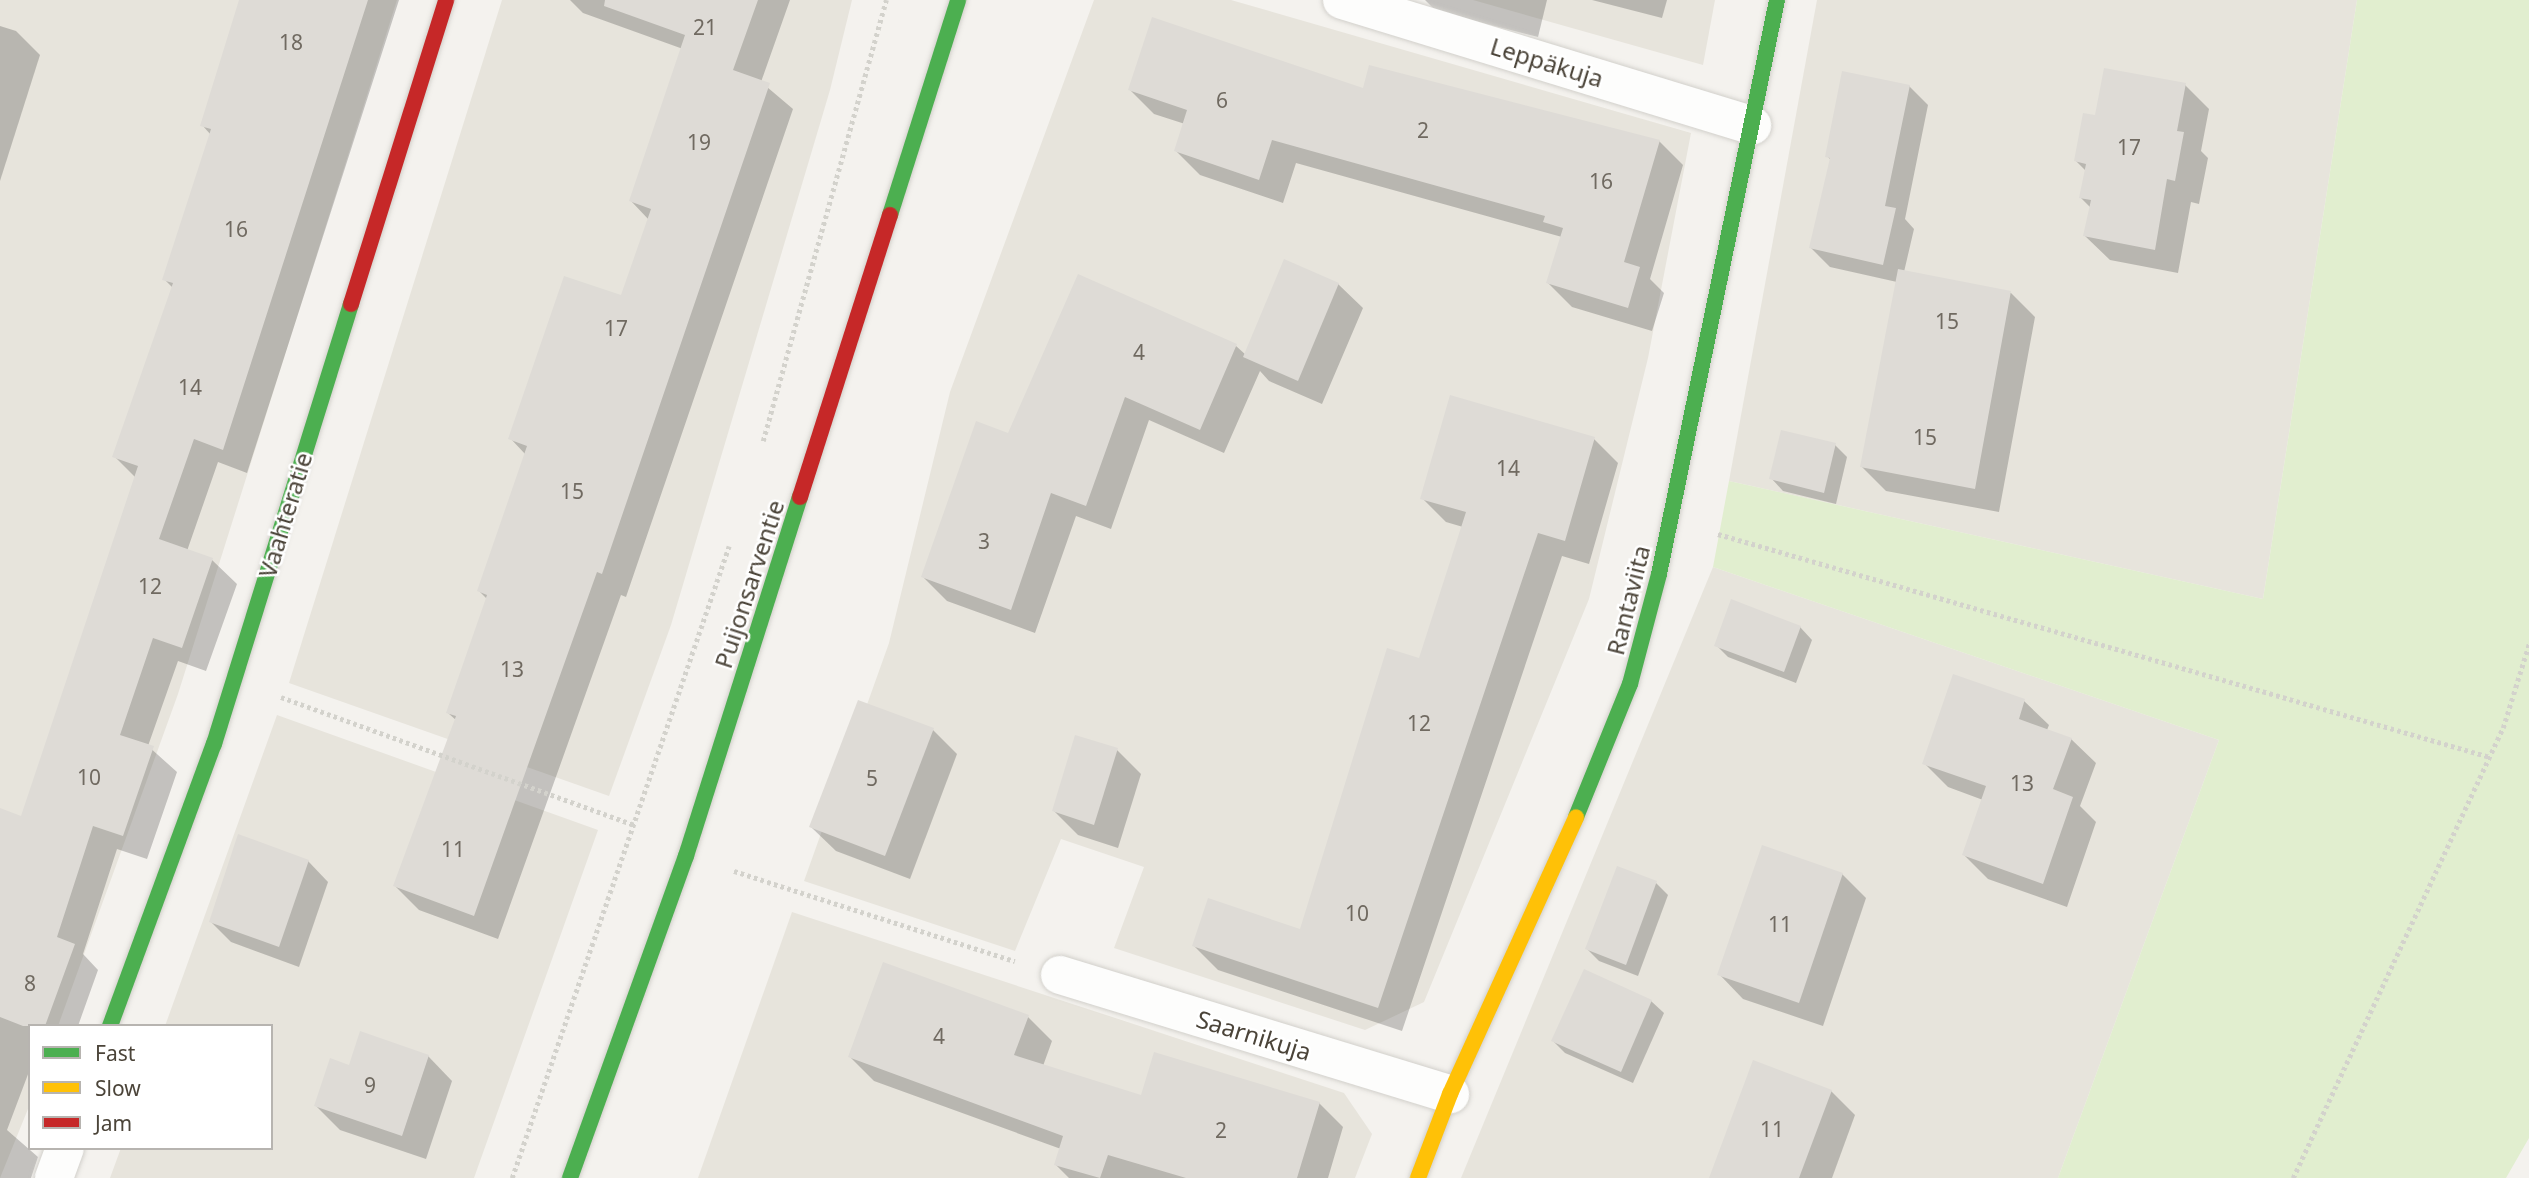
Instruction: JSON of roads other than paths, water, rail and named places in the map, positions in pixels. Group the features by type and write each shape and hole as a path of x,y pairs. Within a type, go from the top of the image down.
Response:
{"street":[{"name":"Vaahteratie","path":"111,1024 234,680 446,0"},
{"name":"Puijonsarventie","path":"570,1178 686,856 958,0"},
{"name":"Leppäkuja","path":"1342,0 1752,125"},
{"name":"Rantaviita","path":"1418,1178 1450,1094 1605,752 1630,684 1670,520 1777,0"},
{"name":"Saarnikuja","path":"1059,975 1450,1094"},
{"path":"54,1178 64,1150"}]}
